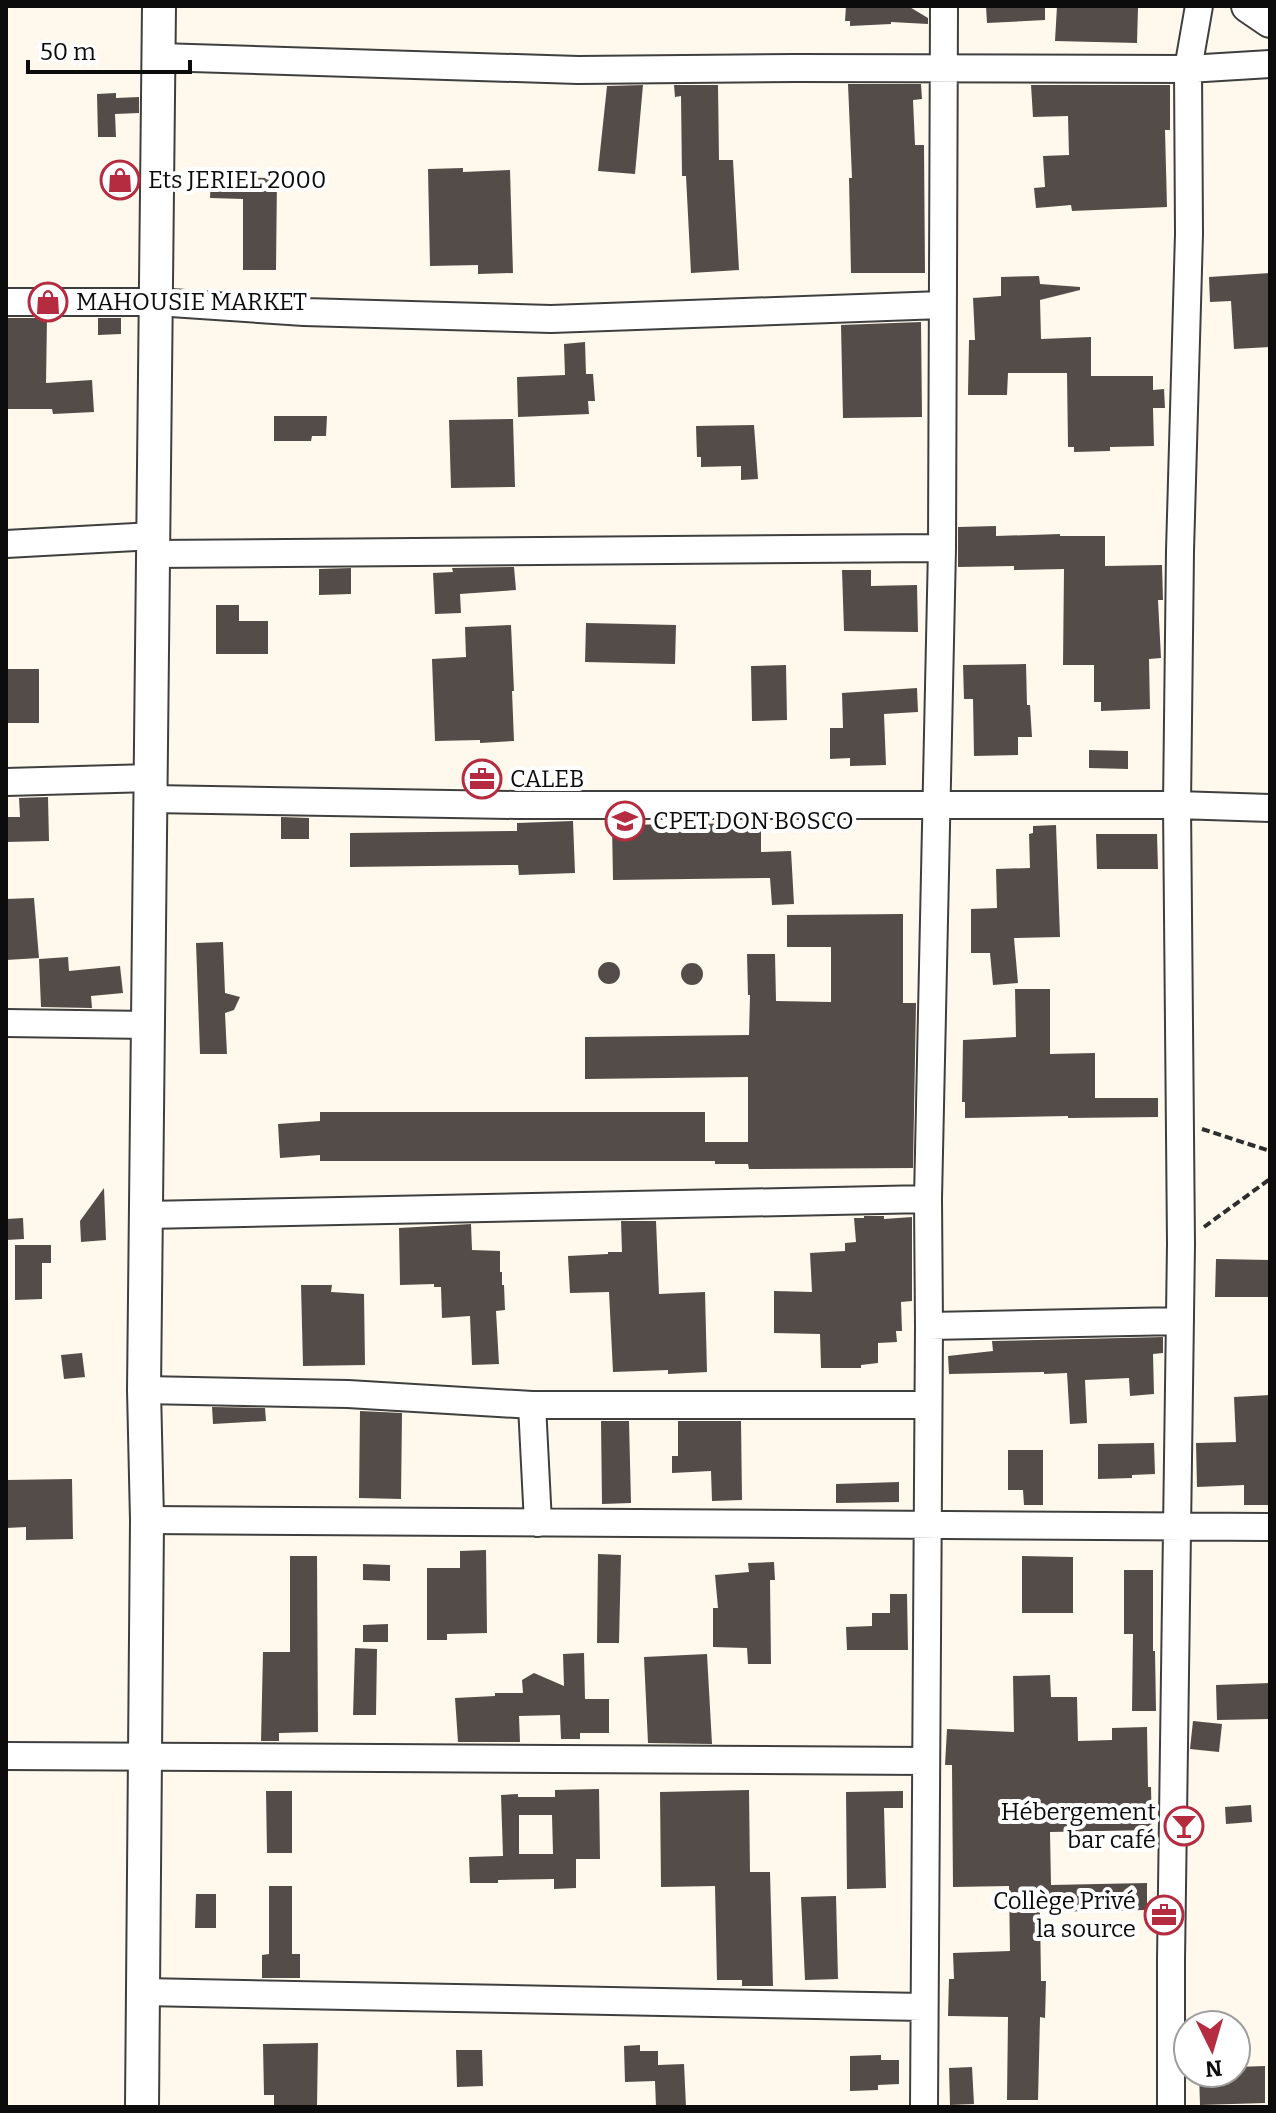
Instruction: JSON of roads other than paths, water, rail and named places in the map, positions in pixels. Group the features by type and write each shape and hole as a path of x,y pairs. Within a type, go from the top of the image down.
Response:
{"street":[{"path":"142,2107 147,1520 144,1390 159,6"},
{"path":"924,2107 928,1199 942,548 944,6"},
{"path":"1171,2107 1181,1244 1177,805 1180,551 1189,234 1188,69 1199,6"},
{"path":"1248,6 1270,21"},
{"path":"159,57 563,70 1188,69 1270,64"},
{"path":"6,302 156,302 304,312 551,319 942,305"},
{"path":"6,544 942,548"},
{"path":"6,782 516,805 1177,805 1270,808"},
{"path":"6,1023 149,1025"},
{"path":"146,1215 928,1199"},
{"path":"929,1326 1180,1321"},
{"path":"144,1390 348,1394 532,1405 928,1405"},
{"path":"532,1405 538,1523"},
{"path":"147,1520 1270,1527"},
{"path":"6,1756 926,1761"},
{"path":"143,1992 923,2007"}],"place":[{"name":"Ets JERIEL 2000","path":"120,180"},
{"name":"MAHOUSIE MARKET","path":"48,302"},
{"name":"CALEB","path":"482,779"},
{"name":"CPET DON BOSCO","path":"625,821"},
{"name":"Hébergement bar café","path":"1184,1826"},
{"name":"Collège Privé la source","path":"1164,1915"}]}
